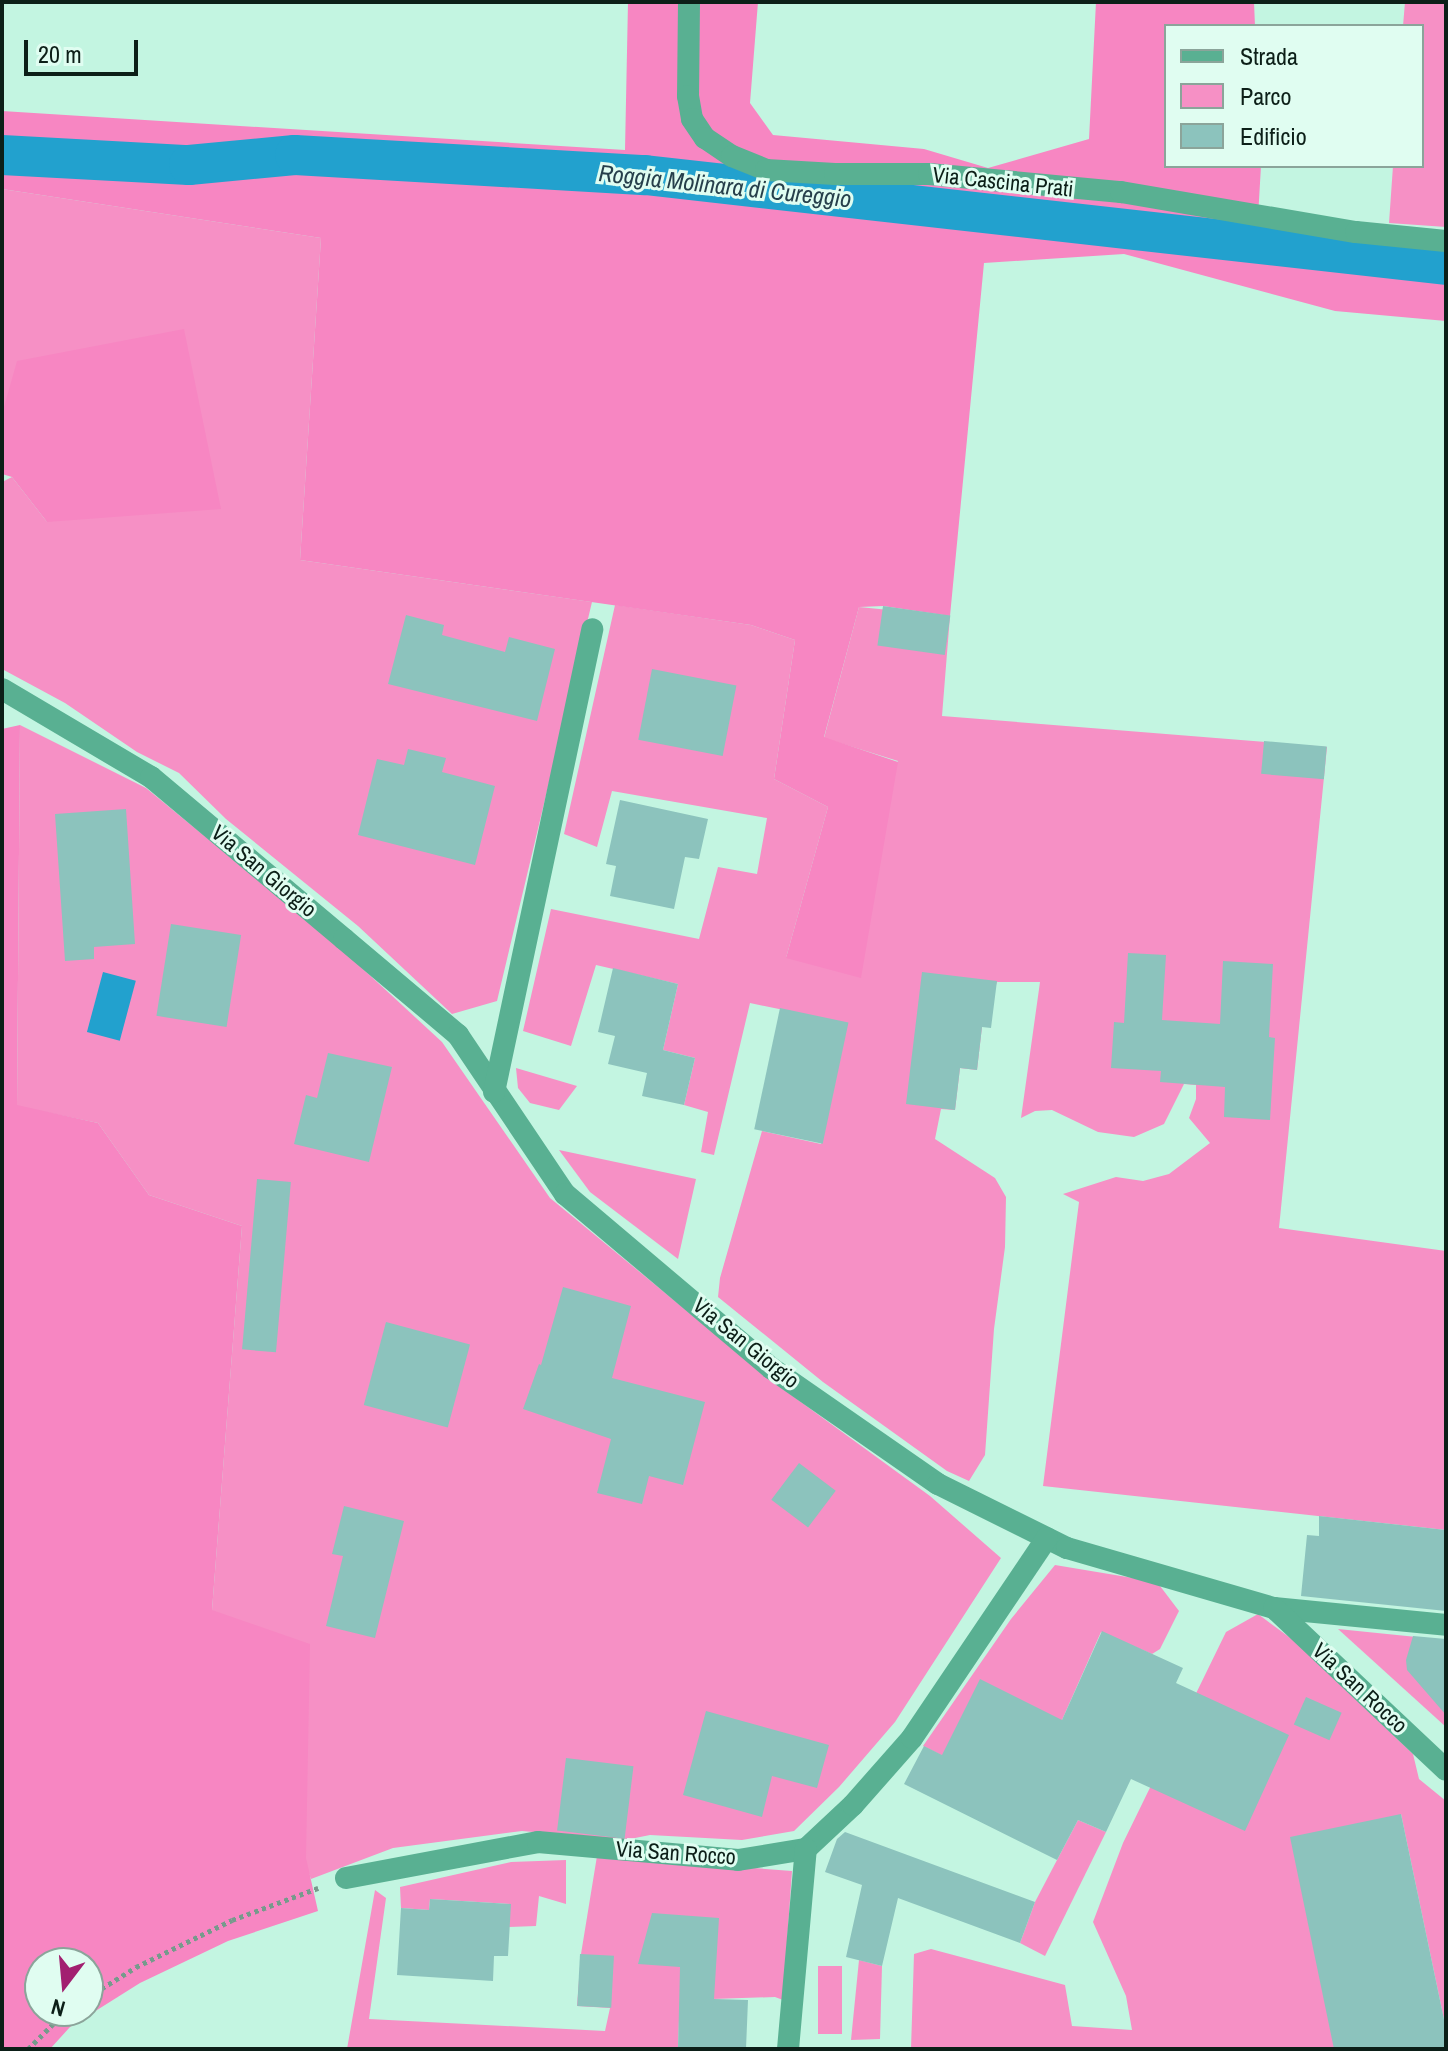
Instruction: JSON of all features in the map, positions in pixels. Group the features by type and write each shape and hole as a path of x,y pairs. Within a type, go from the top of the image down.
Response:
{"street":[{"name":"Via Cascina Prati","path":"689,2 688,96 692,119 705,138 732,156 766,170 929,174 1121,192 1356,232 1446,241"},
{"path":"494,1092 592,629"},
{"name":"Via San Giorgio","path":"2,689 151,777 458,1035 565,1194 771,1368 938,1484 1047,1538"},
{"path":"788,2049 806,1849 853,1805 912,1738 1047,1538"},
{"name":"Via San Rocco","path":"1047,1538 1067,1548 1274,1608 1446,1625"},
{"name":"Via San Rocco","path":"1274,1608 1446,1770"},
{"name":"Via San Rocco","path":"346,1878 538,1842 738,1860 806,1849"}],"path":[{"path":"104,1987 136,1967 232,1920 346,1878"},
{"path":"28,2049 50,2027"}],"green space":[{"path":"1405,2 1446,2 1446,227 1389,223 1393,168 1424,168 1424,24 1403,24"},
{"path":"2,189 321,238 300,560 592,602 497,1001 452,1014 358,926 226,819 179,773 137,752 65,703 2,669 2,482 12,477 47,522 2,414"},
{"path":"615,605 751,625 795,640 774,779 828,807 786,958 898,761 824,738 859,607 950,616 942,716 1327,747 1279,1228 1446,1251 1446,1530 1043,1486 1079,1202 1063,1194 1116,1177 1143,1181 1169,1174 1210,1143 1189,1118 1196,1099 1196,1085 1184,1084 1164,1124 1134,1137 1098,1132 1052,1110 1035,1111 1021,1118 1040,982 997,982 982,1027 977,1070 960,1068 955,1110 941,1109 935,1139 995,1178 1006,1197 1005,1247 994,1329 985,1455 969,1481 947,1471 823,1382 718,1297 720,1278 762,1131 821,1144 847,1023 750,1003 714,1155 701,1152 708,1112 684,1105 695,1058 663,1050 678,984 596,965 571,1046 523,1031 551,909 699,939 718,867 757,874 767,818 612,791 597,847 564,834"},
{"path":"20,725 146,788 336,944 442,1042 550,1198 772,1381 930,1496 1001,1558 895,1722 839,1787 794,1831 742,1840 650,1835 625,1840 522,1831 393,1848 311,1879 212,1610 242,1226 149,1195 98,1123 17,1106"},
{"path":"516,1068 577,1086 559,1110 530,1103 518,1088"},
{"path":"559,1150 696,1179 678,1259 590,1192"},
{"path":"1055,1565 1157,1582 1179,1611 1160,1649 1152,1654 1101,1632 1062,1720 989,1779 923,1746 1011,1619"},
{"path":"1258,1614 1293,1640 1413,1754 1419,1779 1446,1801 1446,2029 1401,1814 1334,2049 911,2049 914,1954 931,1949 1065,1985 1072,2026 1132,2030 1126,1996 1093,1922 1123,1843 1226,1632"},
{"path":"1338,1629 1446,1640 1446,1727"},
{"path":"1078,1820 1106,1832 1045,1956 1020,1943 1035,1902"},
{"path":"597,1856 792,1871 783,2000 775,1997 713,1999 679,2020 678,2049 347,2049 375,1890 386,1898 369,2019 605,2031 610,2008 577,2006 581,1954"},
{"path":"566,1860 566,1904 539,1896 536,1926 509,1927 510,1904 430,1899 429,1910 401,1908 400,1887 511,1862"},
{"path":"859,1960 882,1966 880,2039 851,2040"},
{"path":"818,1966 842,1966 842,2034 818,2034"}],"shaded area":[{"path":"628,2 758,2 750,103 773,135 924,149 988,168 1089,139 1096,2 1254,2 1255,24 1164,24 1164,168 1261,168 1257,234 1446,253 1446,321 1335,311 1124,254 984,263 950,616 883,606 859,607 824,737 898,762 861,978 786,958 828,807 774,779 795,640 751,625 300,560 321,238 2,189 2,111 625,150"},
{"path":"184,329 221,509 47,522 12,477 2,474 2,414 17,361"},
{"path":"20,725 17,1105 98,1123 149,1195 242,1226 212,1610 310,1644 306,1858 318,1911 228,1941 140,1983 104,2006 104,1947 24,1947 24,2027 70,2027 50,2049 2,2049 2,729"}],"water":[{"path":"103,972 136,981 120,1041 87,1032"}],"building":[{"path":"883,606 950,615 945,655 877,646"},
{"path":"406,615 444,625 442,635 505,652 509,637 555,649 537,721 388,684"},
{"path":"652,669 736,685 723,756 638,740"},
{"path":"1264,741 1327,746 1324,779 1261,774"},
{"path":"408,749 446,758 442,772 495,786 475,865 358,835 377,759 404,765"},
{"path":"620,800 708,819 699,859 685,857 674,909 610,896 616,866 606,864"},
{"path":"126,809 135,944 94,947 94,959 65,961 55,814"},
{"path":"171,924 241,935 227,1027 156,1016"},
{"path":"1128,953 1166,955 1162,1020 1220,1024 1223,961 1273,964 1269,1037 1275,1038 1270,1120 1224,1117 1225,1087 1160,1082 1161,1071 1111,1068 1114,1022 1124,1023"},
{"path":"613,968 678,984 663,1050 695,1058 684,1105 642,1096 647,1073 608,1064 615,1036 598,1032"},
{"path":"922,972 997,981 991,1028 982,1027 977,1070 960,1068 955,1110 906,1104"},
{"path":"780,1008 848,1023 823,1144 754,1129"},
{"path":"328,1053 392,1067 369,1162 294,1144 306,1095 317,1098"},
{"path":"257,1179 291,1182 276,1352 242,1349"},
{"path":"563,1287 631,1306 612,1378 705,1402 683,1485 649,1476 642,1504 597,1493 611,1439 523,1409 541,1365"},
{"path":"386,1322 470,1345 448,1428 364,1405"},
{"path":"799,1463 836,1491 808,1527 771,1500"},
{"path":"344,1506 404,1521 375,1638 326,1626 343,1556 332,1554"},
{"path":"1319,1516 1446,1530 1446,1611 1301,1596 1307,1535 1319,1536"},
{"path":"1102,1631 1183,1668 1176,1683 1289,1735 1245,1831 1131,1779 1106,1832 1078,1820 1057,1860 904,1784 924,1746 942,1755 980,1679 1062,1720"},
{"path":"1413,1636 1446,1639 1446,1715 1407,1670 1406,1660"},
{"path":"1306,1697 1342,1713 1329,1740 1294,1724"},
{"path":"706,1711 829,1745 817,1788 772,1776 762,1817 683,1795"},
{"path":"566,1758 633,1766 625,1839 557,1830"},
{"path":"1401,1814 1446,2029 1446,2049 1334,2049 1290,1837"},
{"path":"845,1832 1035,1902 1020,1943 898,1898 882,1966 846,1957 862,1885 825,1872 837,1839"},
{"path":"430,1899 511,1904 508,1956 494,1956 493,1981 397,1975 401,1908 429,1910"},
{"path":"652,1913 719,1918 714,1999 748,2000 746,2049 678,2049 680,1967 638,1964"},
{"path":"580,1954 614,1956 611,2008 577,2006"}],"waterway":[{"name":"Roggia Molinara di Cureggio","path":"2,155 189,165 295,155 645,175 1446,265"}]}
